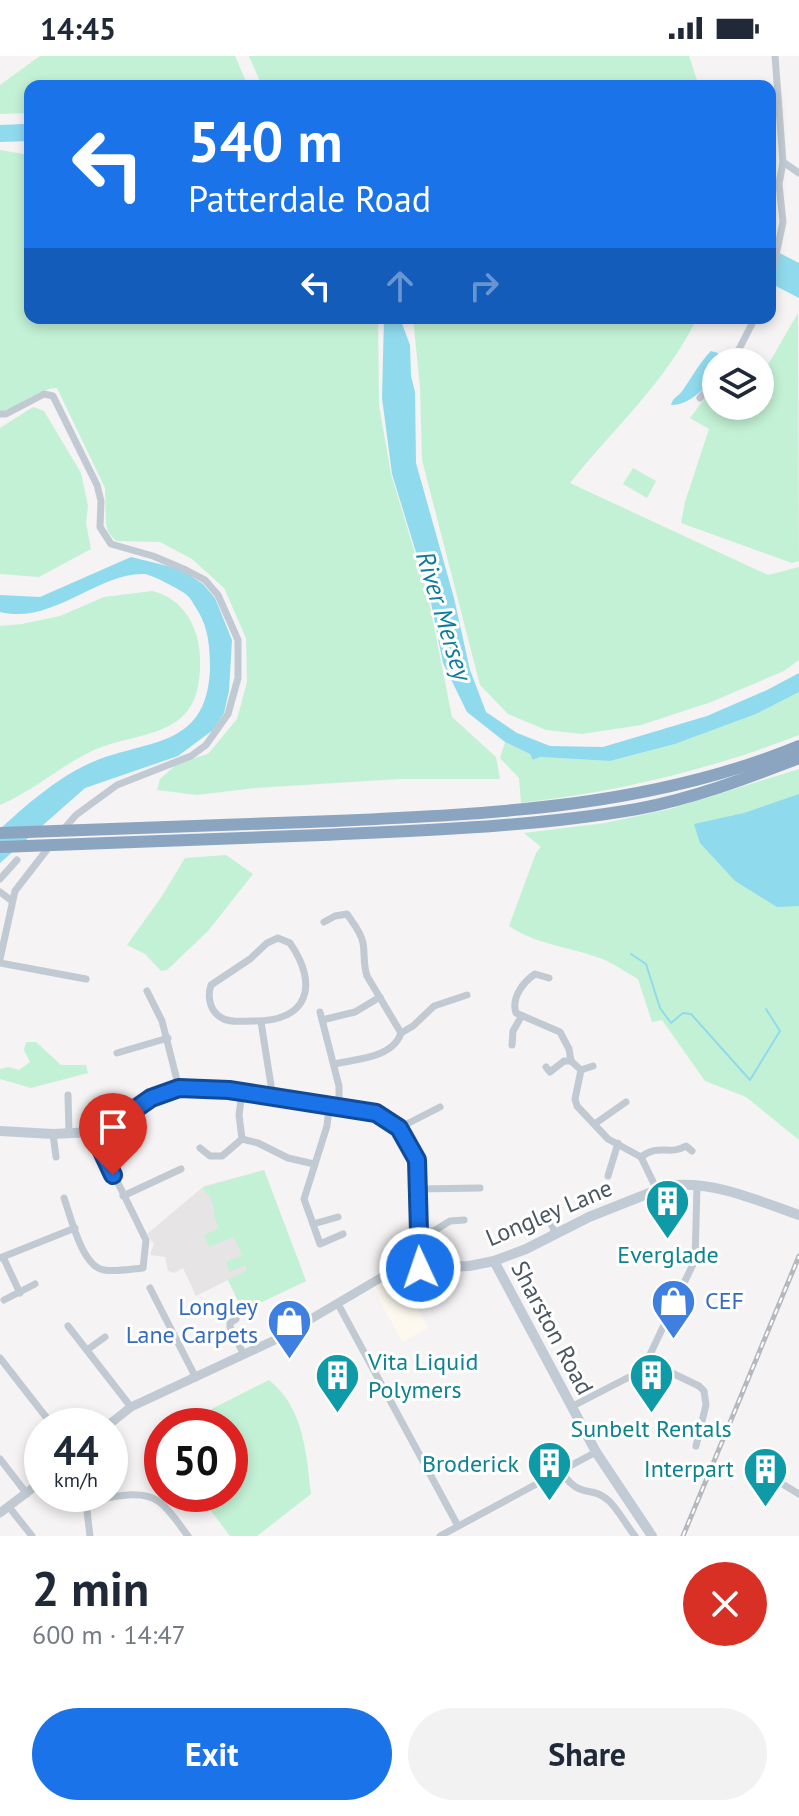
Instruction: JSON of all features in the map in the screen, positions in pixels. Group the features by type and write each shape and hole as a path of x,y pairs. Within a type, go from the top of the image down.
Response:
{"highway":[{"path":"0,847 520,811 637,794 692,782 761,762 799,746"},
{"path":"0,833 160,835 449,830 639,809 748,778 799,758"}],"main road":[{"path":"0,1131 53,1134 93,1132 114,1124 151,1098 179,1088 242,1092 376,1113 399,1128 417,1160 420,1268"},
{"name":"Longley Lane","path":"420,1268 469,1266 494,1261 526,1249 589,1217 677,1184 730,1191 799,1215"},
{"name":"Sharston Road","path":"494,1261 596,1452 652,1536"}],"street":[{"path":"775,56 783,162 779,184 782,237 776,260"},
{"path":"783,162 799,173"},
{"path":"739,348 752,324"},
{"path":"0,414 6,414 44,394 53,396 97,485 101,501 100,527 105,539 121,549 153,556 205,580 218,595 238,640 238,678 228,714 206,745 191,756 117,785 76,815 15,891 0,961 86,979"},
{"path":"0,879 17,860"},
{"path":"0,892 12,901"},
{"path":"324,922 347,914 356,926 363,941 364,967 401,1033"},
{"path":"273,939 282,939 294,947 304,970 308,984 306,995 293,1011 261,1022 222,1019 210,1002 209,990 214,982 238,968 273,939"},
{"path":"549,978 535,974 528,979 515,1001 516,1013 560,1032 571,1061 581,1070"},
{"path":"147,991 168,1038 179,1088"},
{"path":"334,1064 390,1049 398,1042 401,1033 434,1006 467,995"},
{"path":"343,1234 320,1244 304,1199 339,1086 321,1016 355,1012 380,997"},
{"path":"512,1045 513,1031 521,1017"},
{"path":"261,1022 273,1098"},
{"path":"117,1053 168,1038"},
{"path":"546,1067 550,1072 564,1061 571,1061"},
{"path":"581,1070 593,1066"},
{"path":"581,1070 575,1099 577,1106 608,1139 641,1157 657,1190"},
{"path":"242,1092 239,1115 242,1139"},
{"path":"69,1134 68,1098 78,1098"},
{"path":"596,1123 626,1102"},
{"path":"399,1128 440,1107"},
{"path":"64,1198 91,1264 102,1271 143,1268 146,1240 93,1132"},
{"path":"53,1134 56,1157"},
{"path":"242,1139 258,1143 288,1158 314,1164"},
{"path":"203,1154 222,1156 242,1139"},
{"path":"608,1176 618,1143"},
{"path":"641,1157 650,1150 660,1148 673,1151 686,1146 692,1151"},
{"path":"123,1196 181,1169"},
{"path":"571,1407 637,1373 647,1361 695,1260 697,1186"},
{"path":"419,1189 480,1188"},
{"path":"313,1224 338,1217"},
{"path":"527,1226 551,1217 556,1234"},
{"path":"417,1231 440,1229 449,1218 464,1220"},
{"path":"20,1293 1,1258 75,1228"},
{"name":"Longley Lane","path":"128,1409 315,1319 382,1277 420,1268"},
{"path":"4,1300 35,1284"},
{"path":"150,1288 196,1378"},
{"path":"338,1304 458,1526"},
{"path":"236,1319 230,1327 244,1355"},
{"path":"68,1326 131,1407"},
{"path":"87,1350 105,1337"},
{"path":"0,1358 39,1408"},
{"path":"647,1361 704,1391 706,1405 696,1446"},
{"path":"440,1536 596,1452"},
{"path":"0,1459 24,1490"},
{"path":"561,1471 578,1490 609,1500 635,1536"},
{"path":"771,1477 799,1494"},
{"path":"0,1513 24,1496"},
{"path":"128,1496 144,1496 159,1501 188,1536"},
{"path":"9,1507 32,1536"},
{"path":"87,1512 90,1536"}],"shaded area":[{"path":"264,1170 306,1281 243,1311 228,1280 196,1296 183,1268 174,1273 168,1271 165,1257 150,1255 154,1244 147,1234 204,1186"},
{"path":"408,1275 410,1293 428,1328 402,1342 372,1286"}],"green space":[{"path":"40,56 235,56 245,80 24,80 24,113 0,114 0,85"},
{"path":"249,56 689,56 697,80 259,80"},
{"path":"0,150 24,154 24,324 378,324 379,405 391,474 428,596 452,717 496,757 500,779 399,779 197,795 157,790 160,779 178,763 208,754 237,719 247,682 246,638 224,588 192,559 160,542 116,541 108,532 105,488 57,388 42,391 0,412"},
{"path":"798,313 799,561 792,563 681,523 709,429 690,418 702,402 702,420 774,420 774,354"},
{"path":"414,324 694,324 655,384 570,483 768,575 799,567 799,660 784,671 711,702 641,725 582,734 546,730 508,714 480,685 422,460 420,387"},
{"path":"33,407 44,411 81,473 88,506 86,523 91,549 39,577 0,574 0,428"},
{"path":"633,468 656,481 647,498 623,484"},
{"path":"152,591 175,602 186,614 197,637 200,668 192,704 183,716 170,725 90,752 0,805 0,626 60,616 104,597"},
{"path":"799,692 799,735 730,759 628,786 521,803 519,778 500,758 505,742 530,754 533,760 540,757 610,761 675,744 756,714"},
{"path":"799,769 799,1140 746,1097 705,1081 662,1020 652,1022 638,979 605,960 532,938 509,926 541,847 524,833 605,823 670,809"},
{"path":"226,855 253,874 208,931 167,970 161,971 145,954 127,945 185,858"},
{"path":"26,1042 36,1042 61,1065 86,1065 88,1073 31,1088 0,1079 0,1069 9,1067 19,1070 30,1062 24,1050"},
{"path":"264,1170 306,1281 243,1311 228,1280 246,1271 246,1265 230,1272 226,1262 242,1255 234,1237 209,1247 204,1235 219,1228 211,1198 202,1188"},
{"path":"269,1380 281,1391 296,1417 305,1447 311,1494 257,1536 230,1536 212,1512 248,1512 248,1408 214,1408"}],"water":[{"path":"24,124 24,141 0,142 0,125"},
{"path":"776,251 799,263 799,298 776,286"},
{"name":"River Mersey","path":"384,324 402,324 410,345 415,392 416,463 454,598 470,670 486,712 517,733 550,746 603,747 707,716 799,673 799,692 756,714 675,744 610,761 540,757 533,760 530,754 505,742 467,712 443,663 430,598 392,474 382,398"},
{"path":"702,362 702,390 686,402 671,405 673,400"},
{"path":"131,557 180,569 203,584 215,598 232,640 229,691 224,713 213,730 178,756 85,788 0,863 0,829 31,802 64,777 88,764 169,738 185,728 197,715 206,696 210,655 202,618 188,596 154,577 128,575 39,611 20,614 0,612 0,595 40,597"},
{"path":"799,794 799,906 777,907 735,881 700,843 694,824 744,813"}],"waterway":[{"path":"631,954 646,964 660,1008 671,1023 683,1013 691,1014 750,1080 780,1031 766,1009"}],"railway":[{"path":"683,1536 799,1256"}],"place":[{"name":"Everglade","path":"668,1240"},
{"name":"CEF","path":"674,1340"},
{"name":"Longley Lane Carpets","path":"289,1360"},
{"name":"Sunbelt Rentals","path":"651,1414"},
{"name":"Vita Liquid Polymers","path":"337,1415"},
{"name":"Broderick","path":"550,1503"},
{"name":"Interpart","path":"765,1508"}],"route":[{"path":"113,1175 93,1132 114,1124 165,1091 197,1087 229,1090 376,1113 399,1128 417,1160 420,1268"}]}
